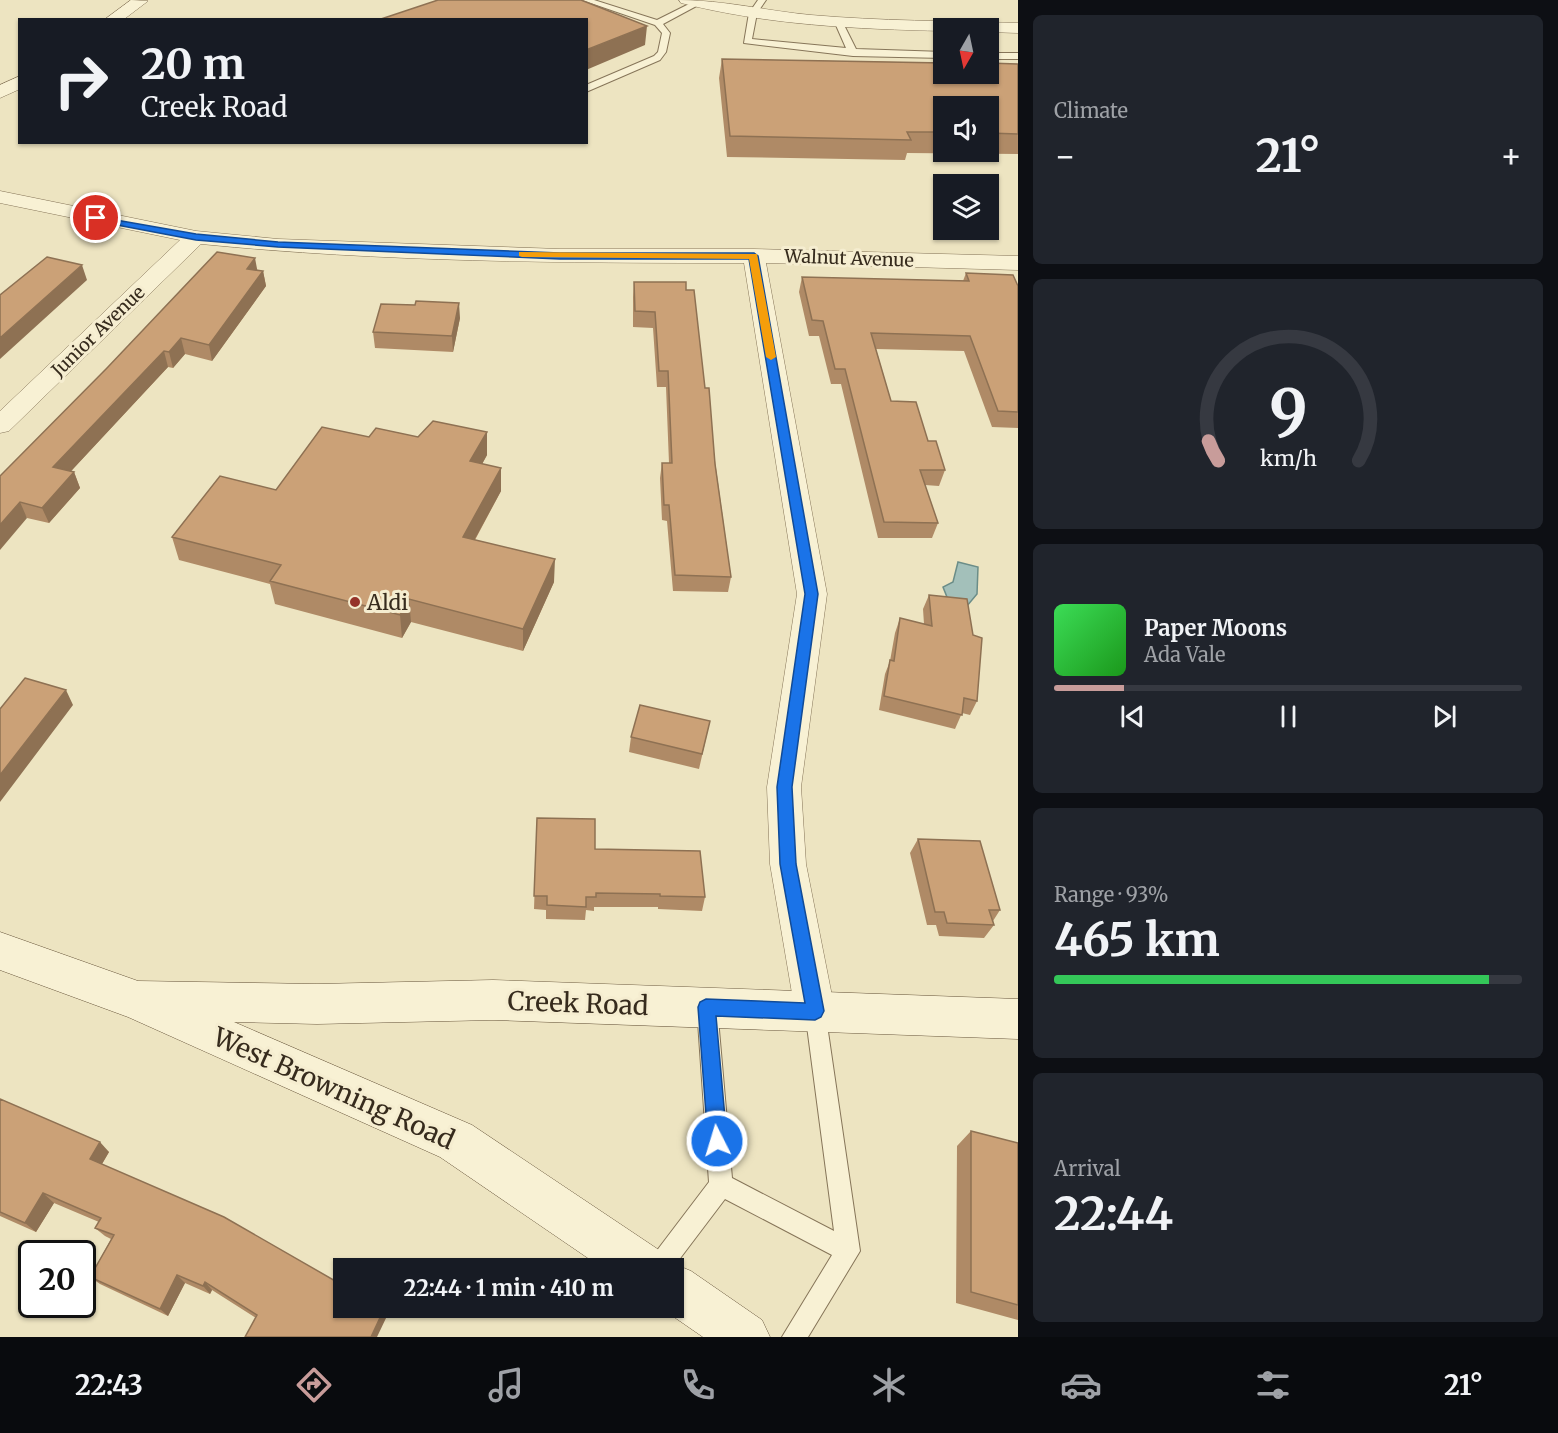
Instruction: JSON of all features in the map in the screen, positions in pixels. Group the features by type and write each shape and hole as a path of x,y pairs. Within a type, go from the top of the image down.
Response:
{"main road":[{"name":"West Browning Road","path":"0,951 138,1001 456,1141 629,1258"},
{"name":"Creek Road","path":"138,1001 317,1004 493,1000 1018,1019"},
{"path":"684,1295 745,1337"}],"street":[{"path":"115,18 140,1"},
{"path":"692,1 757,7 839,23 1018,28"},
{"path":"0,93 18,82"},
{"name":"Walnut Avenue","path":"0,197 196,237 278,245 560,256 754,256 1018,263"},
{"name":"Junior Avenue","path":"0,425 196,237"},
{"path":"754,256 812,594 784,787 788,864 815,1011"}],"lane":[{"path":"586,0 658,23 666,33 662,52 657,58 588,88"},
{"path":"658,23 692,1"},
{"path":"757,7 747,41 853,53 933,55"},
{"path":"839,23 853,53"},
{"path":"999,56 1018,56"},
{"path":"665,1258 721,1185 706,1007"},
{"path":"794,1337 848,1251 815,1011"},
{"path":"721,1185 848,1251"}],"water":[{"path":"958,562 978,567 977,594 967,606 949,602 943,587 953,582"}],"building":[{"path":"438,0 581,0 647,26 588,49 588,18 384,18"},
{"path":"722,59 933,63 933,84 999,84 999,63 1018,64 1018,134 999,133 999,96 933,96 933,132 907,132 911,140 730,136"},
{"path":"217,252 255,258 247,269 263,271 209,345 181,338 169,352 164,351 53,467 74,472 42,508 20,502 0,525 0,476"},
{"path":"47,257 82,265 0,338 0,295"},
{"path":"966,273 1013,275 1018,286 1018,412 998,411 970,336 871,333 891,401 916,402 928,441 936,441 945,470 920,470 938,523 884,522 845,369 835,369 823,321 812,320 802,277 969,281"},
{"path":"634,282 686,282 686,290 694,290 705,388 709,388 715,464 731,577 675,575 669,505 664,505 662,463 672,463 668,371 659,371 655,312 635,311"},
{"path":"416,301 459,303 452,336 373,332 381,304 415,305"},
{"path":"433,421 487,432 470,461 501,468 463,537 555,559 523,629 409,599 400,615 270,581 281,565 172,537 220,476 276,490 322,427 369,437 376,428 418,437"},
{"path":"929,595 967,599 973,635 982,638 977,701 964,698 962,715 884,696 890,660 894,661 900,618 932,626"},
{"path":"25,678 66,690 0,775 0,709"},
{"path":"640,705 710,721 702,754 631,737"},
{"path":"537,818 595,819 595,849 700,851 705,897 596,893 596,897 586,897 586,907 547,905 547,896 534,896"},
{"path":"918,839 980,841 1000,910 989,910 994,925 947,923 944,912 935,912"},
{"path":"0,1099 100,1142 90,1159 224,1217 333,1280 333,1318 380,1318 371,1337 245,1337 257,1315 205,1282 203,1286 177,1275 160,1309 96,1280 96,1266 114,1235 95,1228 101,1218 43,1193 25,1223 0,1212"},
{"path":"971,1131 1018,1143 1018,1305 971,1292"}],"slow traffic":[{"path":"522,254 754,256 771,357"}],"place":[{"name":"Aldi","path":"355,602"}],"route":[{"path":"96,218 196,237 278,245 560,256 754,256 812,594 784,787 788,864 815,1011 706,1007 717,1141"}]}
